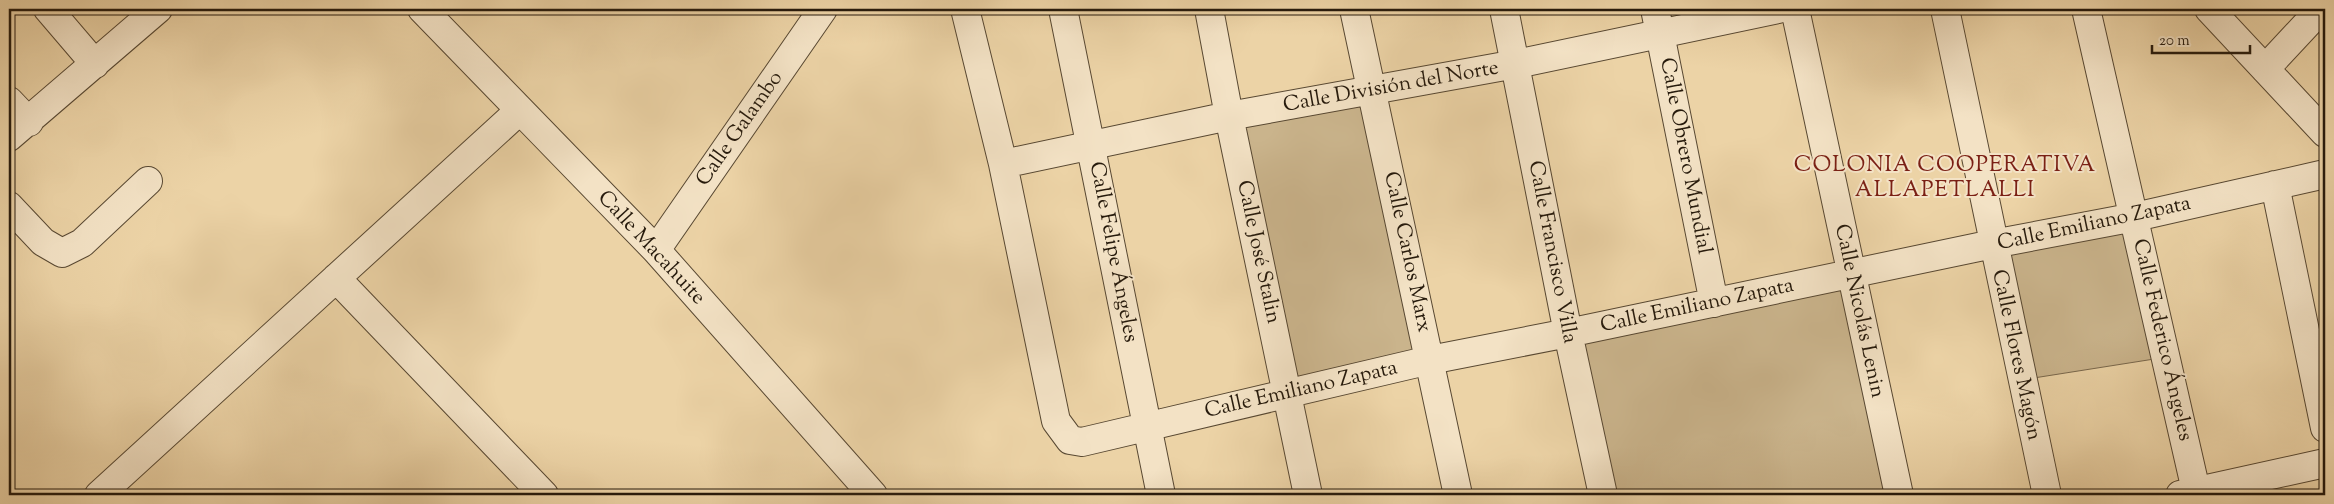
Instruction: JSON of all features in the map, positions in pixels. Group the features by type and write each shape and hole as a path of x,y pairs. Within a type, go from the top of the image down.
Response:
{"street":[{"path":"48,9 95,64"},
{"path":"9,101 19,130 158,9"},
{"name":"Calle Macahuite","path":"422,9 656,250 873,495"},
{"name":"Calle Galambo","path":"656,250 823,9"},
{"path":"965,9 1003,164"},
{"name":"Calle Felipe Ángeles","path":"1063,9 1161,495"},
{"name":"Calle José Stalin","path":"1209,9 1229,116 1308,495"},
{"name":"Calle Carlos Marx","path":"1354,9 1458,495"},
{"name":"Calle Francisco Villa","path":"1504,9 1568,333 1603,495"},
{"name":"Calle División del Norte","path":"1003,164 1229,116 1516,64 1658,21 1778,9"},
{"name":"Calle Nicolás Lenin","path":"1795,9 1899,495"},
{"name":"Calle Flores Magón","path":"1945,9 2046,495"},
{"name":"Calle Federico Ángeles","path":"2086,9 2135,217 2191,494"},
{"path":"2209,9 2325,133"},
{"path":"2265,69 2321,9"},
{"name":"Calle Obrero Mundial","path":"1658,21 1714,303"},
{"path":"99,495 519,111"},
{"name":"Calle Emiliano Zapata","path":"1003,164 1056,421 1070,440 1082,442 1287,392 1430,360 1993,244 2135,217 2325,174"},
{"path":"9,206 43,242 62,254 82,243 148,181"},
{"path":"2274,185 2325,428"},
{"path":"336,278 544,495"},
{"path":"2191,494 2325,463"}],"shaded area":[{"path":"1372,90 1430,360 1287,392 1229,116"},
{"path":"2135,217 2167,357 2021,380 1993,244"},
{"path":"1851,274 1899,495 1603,495 1568,333"}],"district":[{"name":"COLONIA COOPERATIVA ALLAPETLALLI","path":"1945,179"}]}
